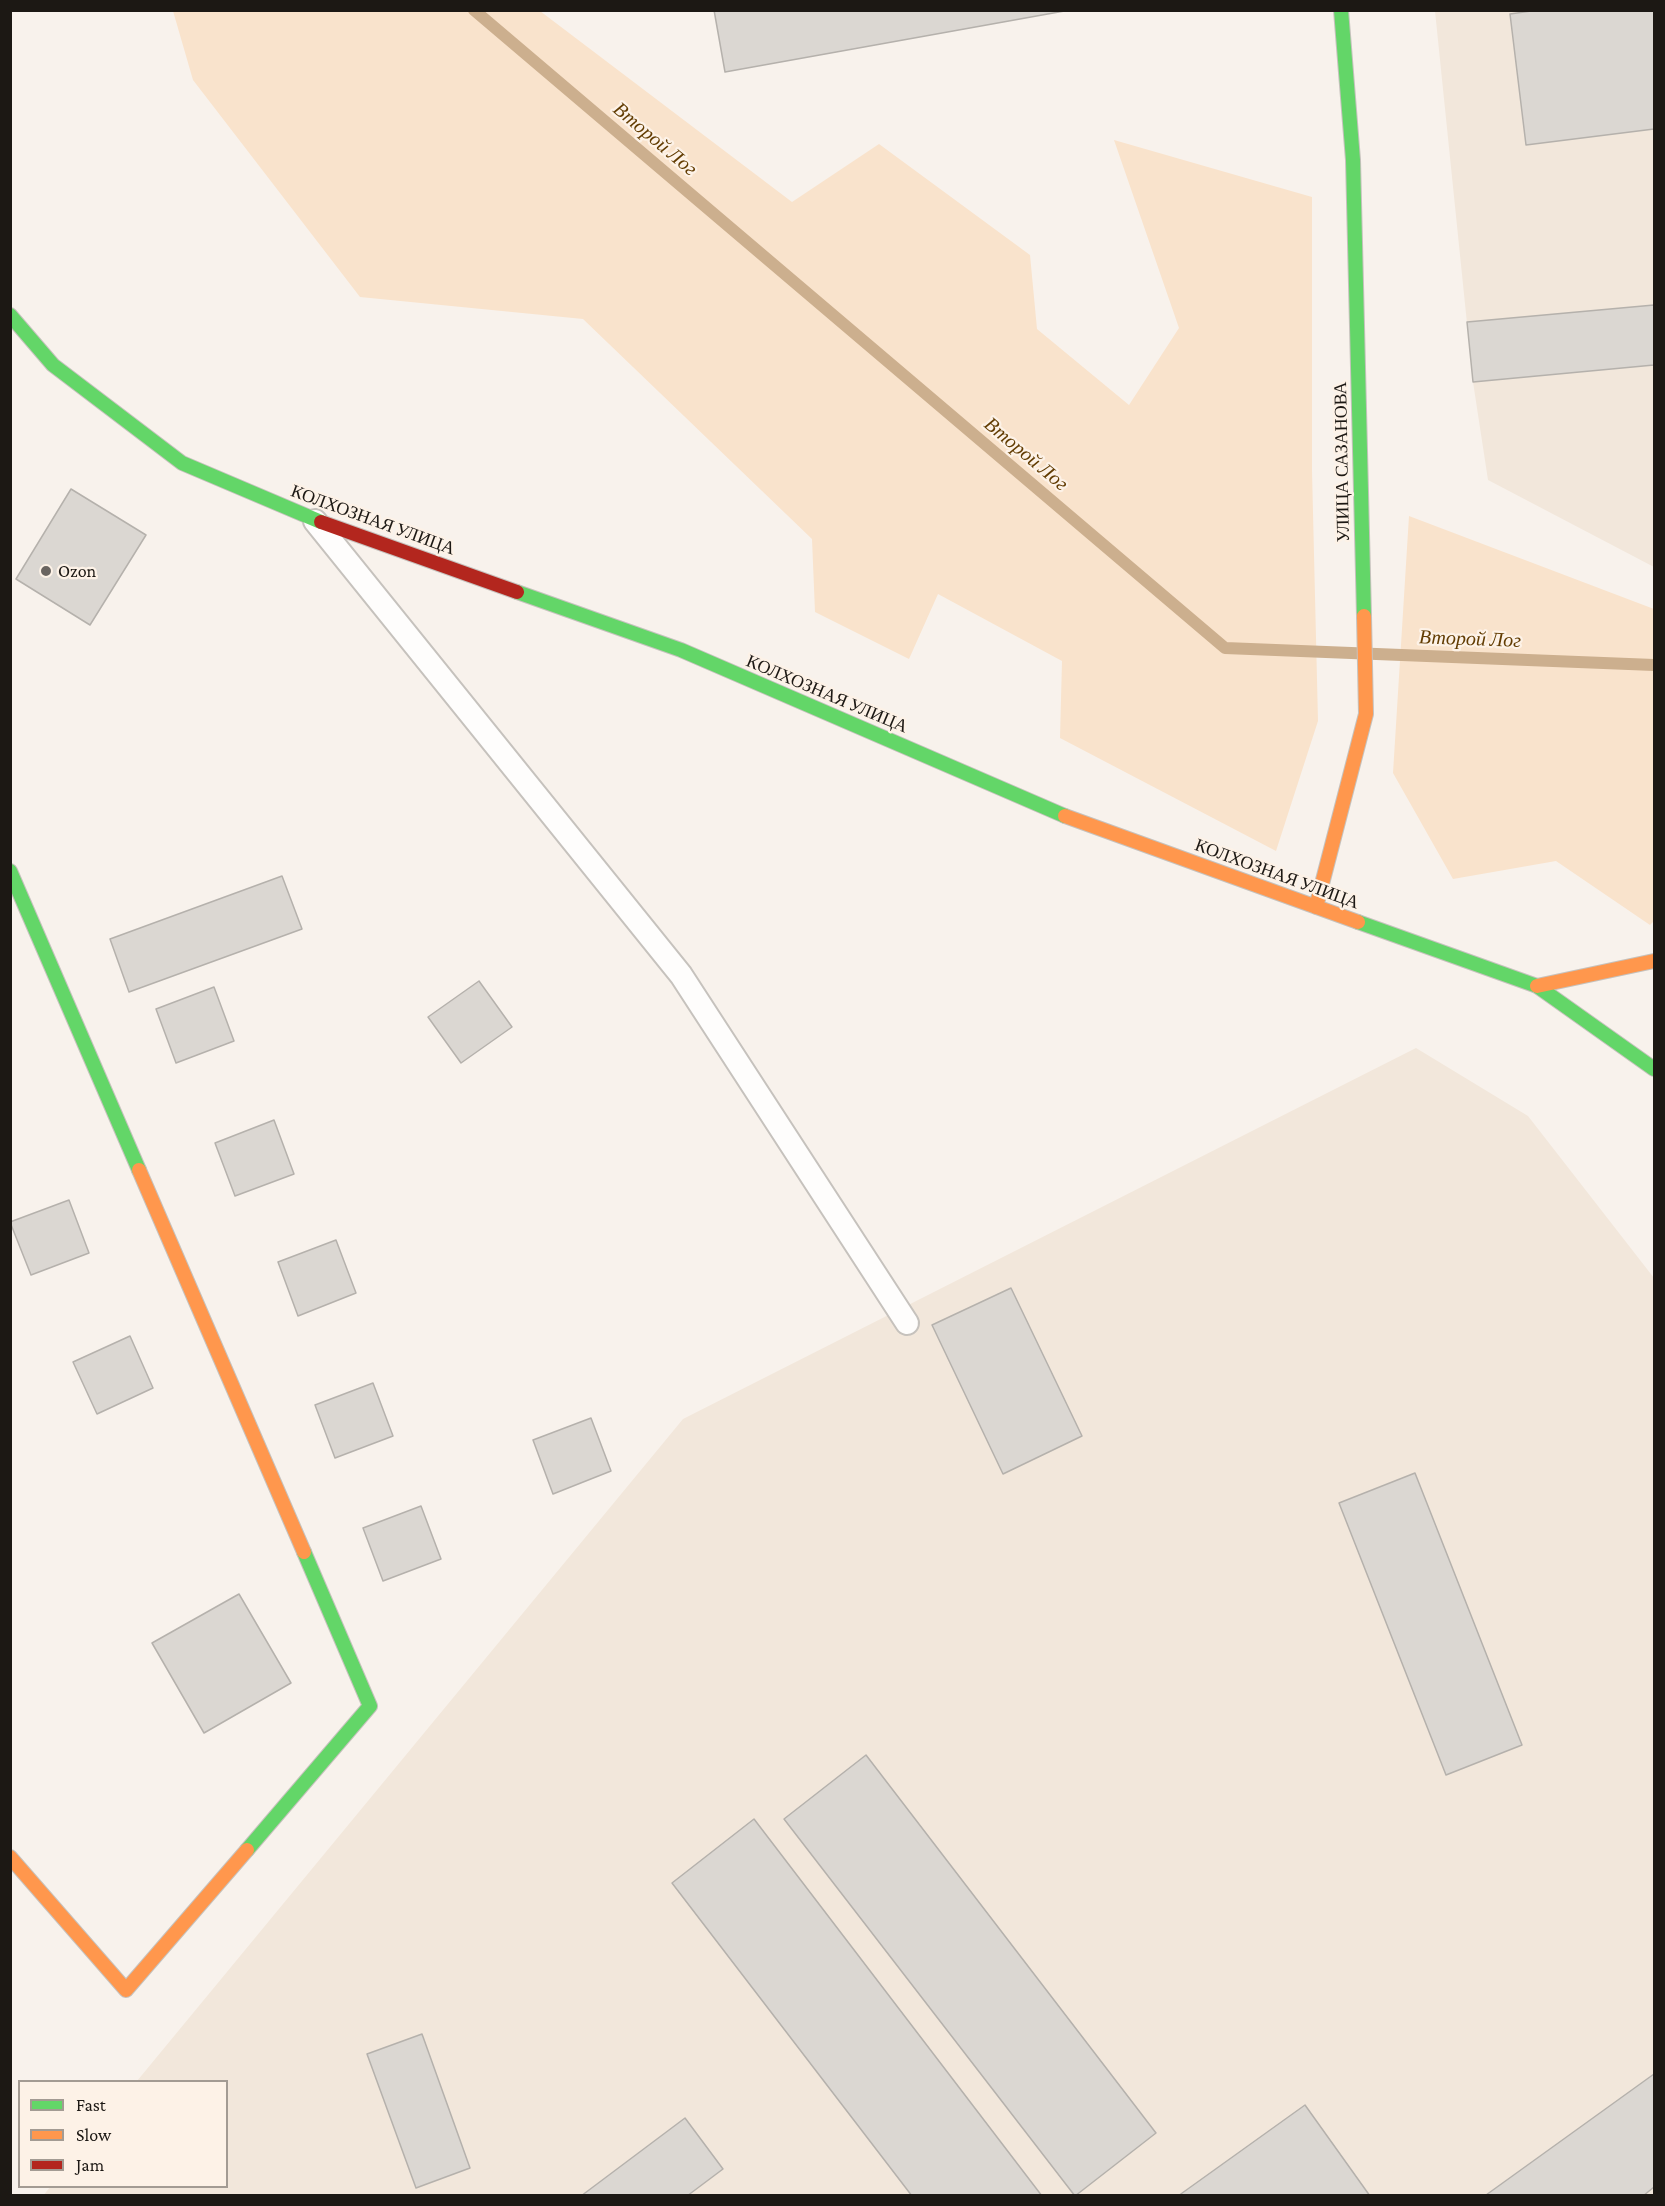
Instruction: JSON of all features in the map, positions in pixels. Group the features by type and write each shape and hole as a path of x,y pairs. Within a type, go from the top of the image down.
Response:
{"street":[{"name":"УЛИЦА САЗАНОВА","path":"1316,907 1366,714 1353,160 1341,10"},
{"name":"КОЛХОЗНАЯ УЛИЦА","path":"10,315 53,365 182,463 314,520 681,650 1082,823 1537,986 1654,1069"},
{"path":"10,871 369,1706 126,1990 10,1857"},
{"path":"1537,986 1654,961"}],"lane":[{"path":"314,520 681,975 908,1323"}],"shaded area":[{"path":"173,11 540,11 792,202 879,144 1030,255 1037,329 1129,405 1179,328 1114,140 1312,197 1312,471 1318,721 1276,851 1060,738 1062,661 938,594 909,659 815,612 812,539 583,319 360,297 193,80"},
{"path":"1435,11 1654,11 1654,567 1488,480 1473,382"},
{"path":"1409,516 1654,609 1654,921 1650,925 1556,861 1453,879 1393,773"},
{"path":"1416,1048 1528,1116 1654,1278 1654,2195 43,2196 49,2188 228,2188 228,2080 138,2080 683,1419"}],"building":[{"path":"714,10 1070,10 725,72"},
{"path":"1538,10 1654,10 1654,129 1526,145 1510,14"},
{"path":"1654,305 1654,365 1473,382 1467,322"},
{"path":"71,489 146,535 90,625 16,579"},
{"path":"282,876 302,929 129,992 110,939"},
{"path":"479,981 512,1027 461,1063 428,1017"},
{"path":"214,987 234,1041 176,1063 156,1009"},
{"path":"274,1120 294,1174 235,1196 215,1143"},
{"path":"69,1200 89,1253 31,1275 10,1222"},
{"path":"336,1240 356,1293 298,1316 278,1262"},
{"path":"1011,1288 1082,1436 1003,1474 932,1325"},
{"path":"130,1336 153,1388 97,1414 73,1362"},
{"path":"373,1383 393,1436 335,1458 315,1405"},
{"path":"591,1418 611,1471 553,1494 533,1440"},
{"path":"1415,1473 1522,1745 1446,1775 1339,1503"},
{"path":"421,1506 441,1559 383,1581 363,1528"},
{"path":"239,1594 291,1683 204,1733 152,1643"},
{"path":"866,1755 1156,2133 1075,2196 784,1819"},
{"path":"754,1819 1042,2196 912,2196 672,1883"},
{"path":"422,2034 470,2168 416,2188 367,2054"},
{"path":"1654,2074 1654,2187 1643,2196 1486,2195"},
{"path":"1305,2105 1370,2196 1178,2196"},
{"path":"685,2118 723,2169 687,2196 581,2196"}],"waterway":[{"name":"Второй Лог","path":"474,10 1225,648 1654,665"}],"traffic: fast":[{"path":"1341,10 1353,160 1364,616"},
{"path":"10,315 53,365 182,463 321,522"},
{"path":"517,592 681,650 1065,816"},
{"path":"10,871 139,1170"},
{"path":"1358,922 1537,986 1654,1069"},
{"path":"247,1850 370,1706 304,1552"}],"traffic: slow":[{"path":"1316,907 1366,714 1364,616"},
{"path":"1065,816 1358,922"},
{"path":"1537,986 1654,961"},
{"path":"139,1170 304,1552"},
{"path":"10,1857 126,1990 247,1850"}],"traffic: jam":[{"path":"321,522 517,592"}],"place":[{"name":"Ozon","path":"46,571"}]}
